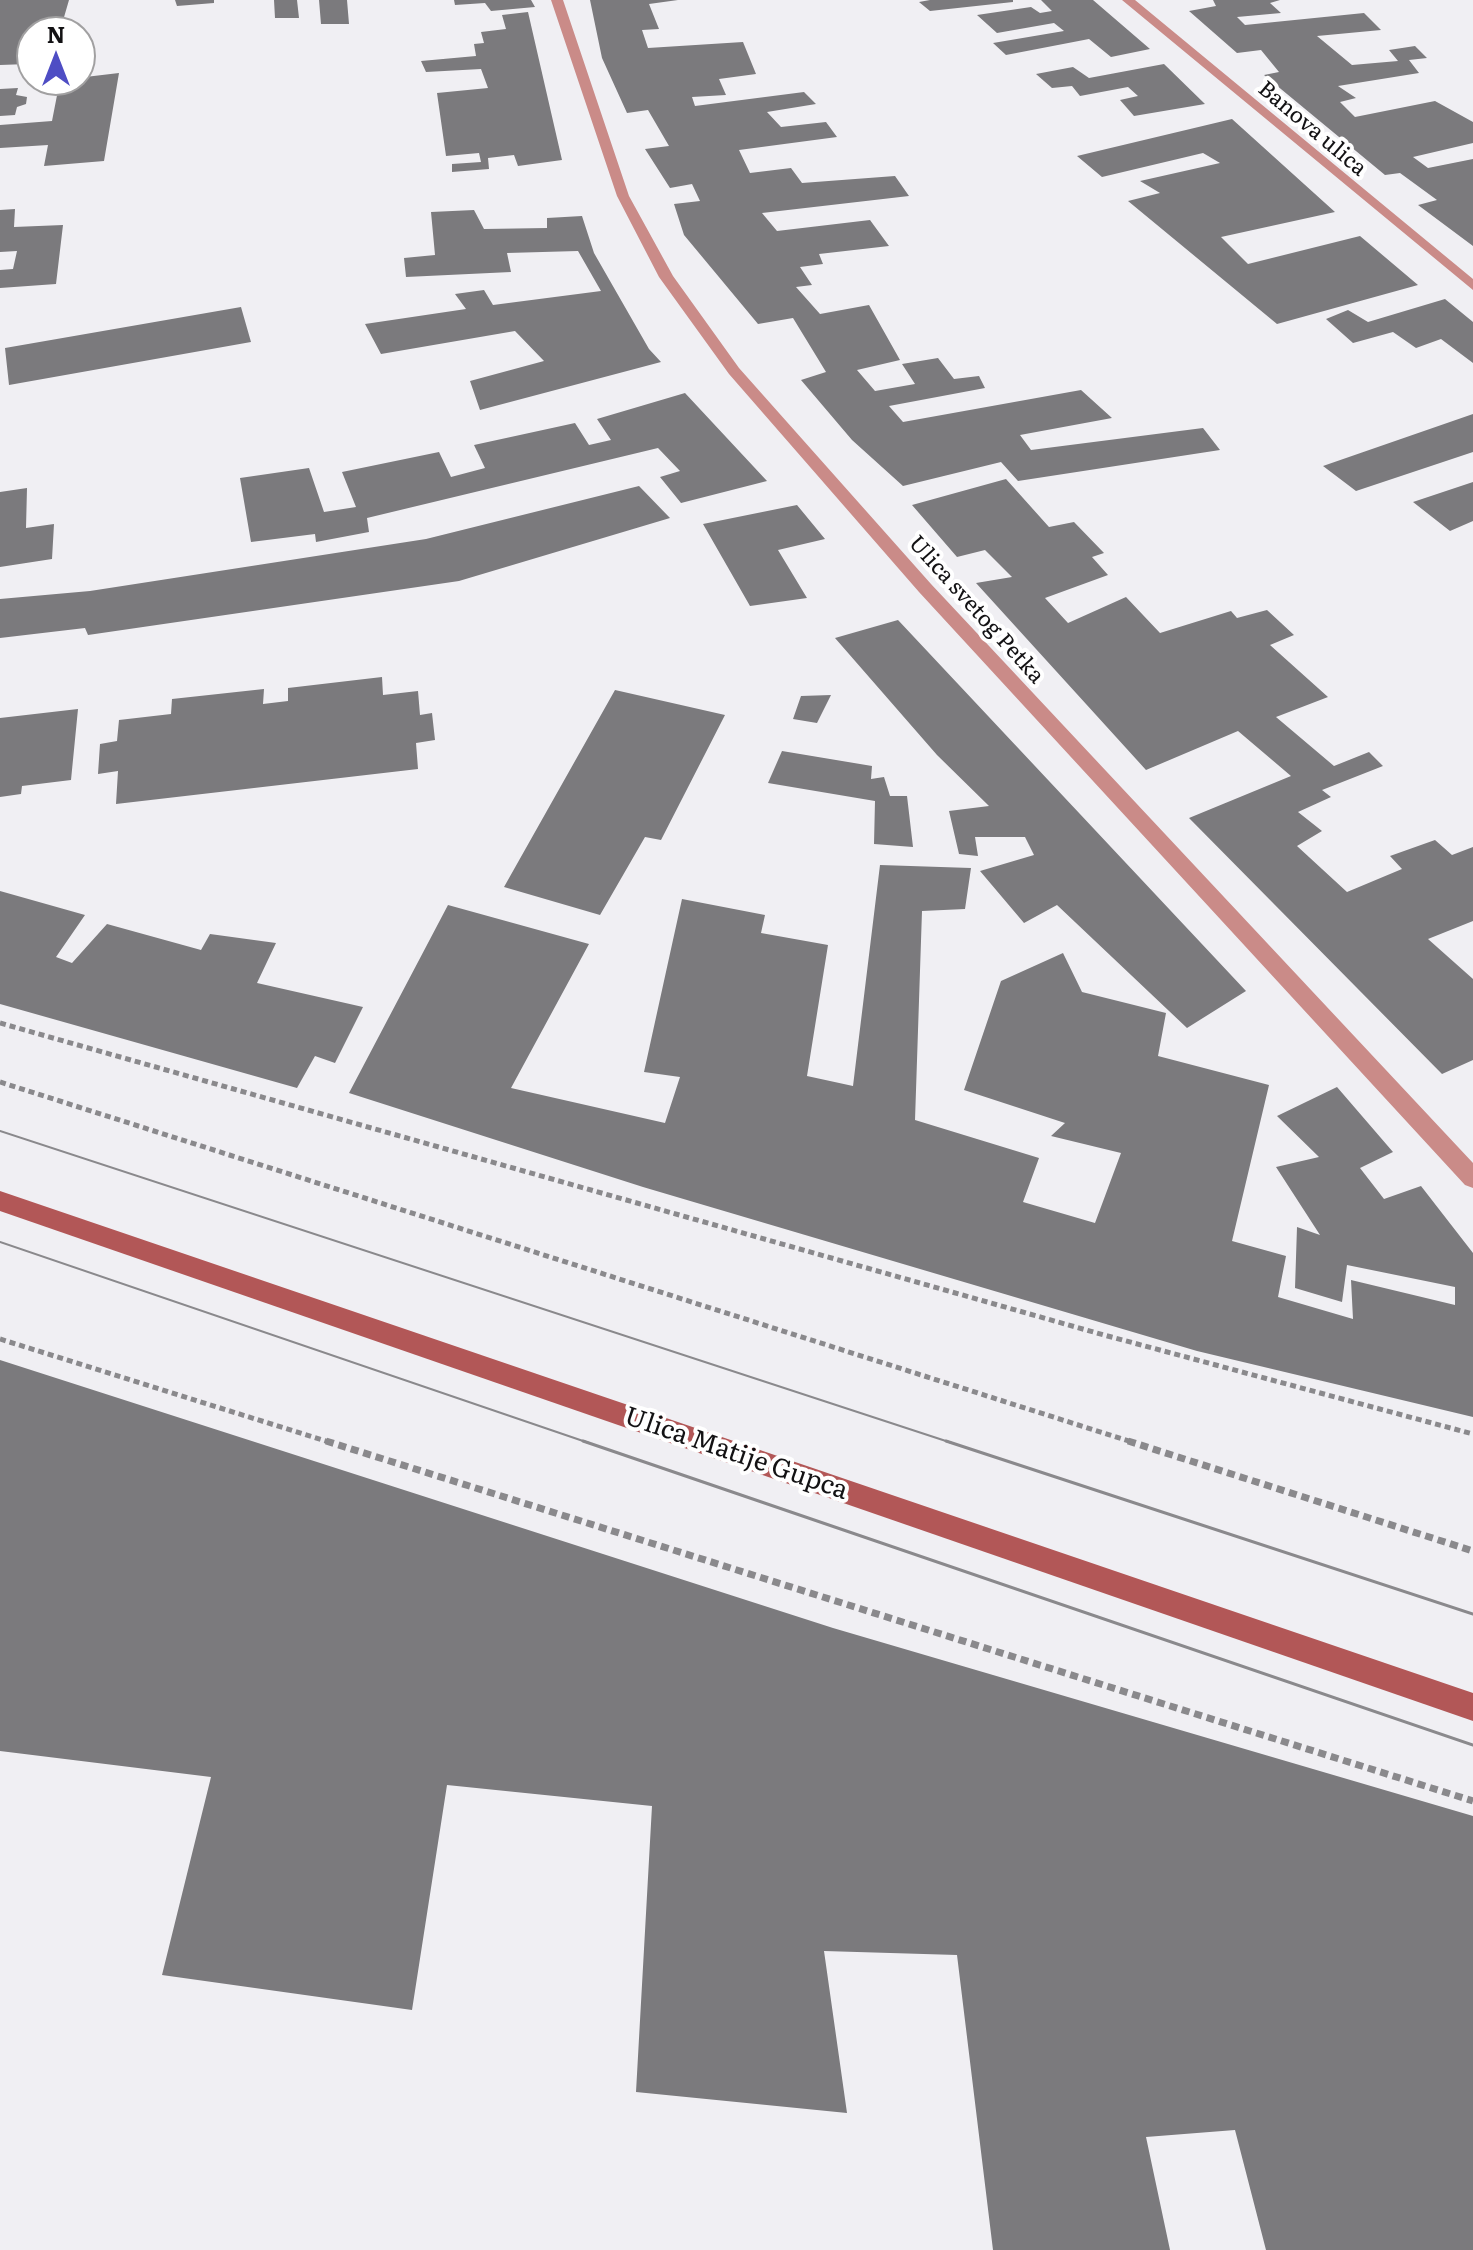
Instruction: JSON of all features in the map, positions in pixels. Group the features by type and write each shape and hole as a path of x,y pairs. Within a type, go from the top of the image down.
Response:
{"main road":[{"name":"Ulica Matije Gupca","path":"0,1201 1473,1707"}],"street":[{"name":"Ulica svetog Petka","path":"557,0 629,210 666,277 734,371 946,611 1473,1178"},
{"name":"Banova ulica","path":"1128,0 1473,286"}],"path":[{"path":"0,1023 353,1118 653,1209 1178,1358 1473,1434"},
{"path":"0,1082 1473,1551"},
{"path":"0,1339 1473,1801"}],"building":[{"path":"0,0 69,0 64,16 16,16 16,64 0,65"},
{"path":"175,0 214,0 214,3 177,6"},
{"path":"274,0 297,0 299,18 275,18"},
{"path":"319,0 347,0 349,24 321,24"},
{"path":"454,0 531,0 535,7 491,11 485,3 455,5"},
{"path":"590,0 678,0 649,4 659,29 642,30 648,48 743,42 756,74 719,79 726,95 692,97 695,106 804,92 816,104 767,112 781,127 826,122 837,137 739,150 750,173 791,168 802,183 895,176 909,196 762,213 777,231 870,220 889,246 819,254 823,264 800,267 812,285 796,287 820,314 869,305 900,360 857,370 875,391 915,384 902,364 938,358 954,379 979,376 985,388 889,406 903,422 1081,390 1112,418 1020,435 1031,450 1203,428 1220,450 1018,481 1001,462 903,486 852,440 801,380 826,372 793,318 758,324 684,235 674,204 700,201 692,184 670,188 645,149 669,146 648,110 627,113 602,58"},
{"path":"1041,0 1093,0 1150,49 1111,57 1089,39 1006,55 993,43 1064,31 1054,23 997,33 977,15 1031,7 1040,13 1052,11"},
{"path":"1213,0 1280,0 1270,3 1281,13 1237,17 1245,25 1364,13 1381,30 1317,36 1352,65 1398,61 1389,50 1415,46 1427,58 1409,60 1419,73 1338,86 1356,98 1340,102 1355,117 1435,101 1473,122 1473,143 1413,157 1428,168 1473,159 1473,246 1418,205 1437,200 1400,173 1385,175 1264,75 1279,72 1261,50 1237,53 1189,11 1216,6"},
{"path":"919,2 1013,2 930,11"},
{"path":"528,12 562,160 518,166 514,155 488,158 489,169 452,172 452,164 481,162 479,153 446,156 437,93 488,88 481,69 426,72 421,61 476,56 474,44 484,43 481,32 506,29 502,15"},
{"path":"1164,64 1205,104 1134,116 1120,100 1138,96 1128,87 1080,96 1072,86 1052,88 1036,74 1073,67 1089,78"},
{"path":"119,73 104,161 44,166 48,145 0,148 0,125 52,121 57,96 96,96 96,76"},
{"path":"16,88 16,96 27,97 26,104 17,107 15,115 0,116 0,89"},
{"path":"1232,119 1335,212 1221,237 1248,264 1360,236 1418,285 1277,324 1128,201 1160,193 1140,181 1220,163 1203,153 1102,177 1077,156"},
{"path":"15,209 14,227 63,225 56,284 0,288 0,270 13,269 17,251 0,252 0,210"},
{"path":"474,210 484,229 547,228 547,218 582,216 594,253 649,349 661,362 480,410 470,381 544,361 515,331 381,354 365,324 466,309 455,294 484,290 493,305 601,291 578,251 507,253 511,272 406,277 404,258 435,255 431,212"},
{"path":"1445,299 1473,322 1473,363 1441,339 1416,348 1393,332 1353,343 1326,319 1348,310 1368,322"},
{"path":"241,307 251,342 9,385 5,348"},
{"path":"685,393 767,481 681,503 660,477 680,471 658,448 367,518 369,532 316,542 315,534 251,542 240,478 309,468 324,512 356,507 342,472 439,452 451,477 485,468 474,445 575,423 589,445 611,440 597,419"},
{"path":"1473,414 1473,452 1356,491 1323,466"},
{"path":"1006,479 1049,527 1074,522 1104,553 1092,557 1108,575 1045,598 1068,623 1126,597 1160,633 1231,611 1237,618 1267,610 1294,635 1270,645 1328,697 1276,717 1334,766 1369,752 1383,766 1322,790 1331,797 1298,812 1322,831 1297,846 1347,892 1402,869 1390,856 1435,840 1452,855 1473,847 1473,921 1428,939 1473,979 1473,1060 1442,1074 1189,818 1291,776 1238,731 1146,770 976,583 1012,577 985,550 957,557 912,505"},
{"path":"1473,482 1473,521 1450,531 1413,502"},
{"path":"639,486 670,518 459,581 88,635 85,628 0,638 0,599 90,591 426,539"},
{"path":"27,488 26,528 54,524 52,559 0,567 0,492"},
{"path":"797,505 825,539 778,550 807,598 750,606 703,524"},
{"path":"898,620 1246,991 1187,1028 1057,905 1024,923 980,871 1034,855 1025,837 975,837 978,856 959,854 949,811 989,806 937,755 835,638"},
{"path":"382,677 383,695 418,691 420,715 432,713 435,740 416,743 418,769 116,804 118,771 98,774 100,744 117,741 119,720 171,714 172,699 264,689 263,704 288,701 288,688"},
{"path":"615,690 725,715 661,840 645,837 600,915 504,887"},
{"path":"831,695 817,723 793,719 801,696"},
{"path":"78,709 71,780 22,786 21,794 0,797 0,718"},
{"path":"782,751 872,766 871,779 884,777 890,796 907,796 913,847 874,844 875,801 768,783"},
{"path":"880,865 971,868 965,909 922,911 915,1120 1039,1158 1023,1202 1095,1223 1121,1153 1051,1136 1065,1123 964,1090 1001,981 1063,953 1082,992 1166,1013 1158,1056 1269,1085 1232,1241 1286,1256 1278,1297 1353,1319 1351,1280 1455,1305 1455,1287 1347,1265 1342,1302 1295,1288 1297,1227 1320,1235 1276,1167 1319,1157 1277,1116 1337,1087 1393,1152 1360,1168 1384,1199 1421,1186 1473,1253 1473,1417 1197,1351 643,1187 349,1093 448,905 589,944 511,1088 665,1123 680,1077 644,1072 682,899 765,915 761,933 828,945 807,1076 853,1086"},
{"path":"0,891 85,915 56,957 72,963 107,924 201,950 210,934 276,943 257,983 363,1007 335,1063 315,1056 297,1088 0,1004"},
{"path":"0,1360 833,1628 1473,1816 1473,2250 1266,2250 1235,2130 1146,2137 1170,2250 993,2250 957,1955 824,1951 847,2113 636,2092 652,1806 447,1785 412,2010 162,1975 211,1777 0,1751"}],"tram line":[{"path":"0,1131 952,1443"},
{"path":"0,1242 589,1443"},
{"path":"583,1441 1473,1745"},
{"path":"946,1441 1473,1614"}]}
